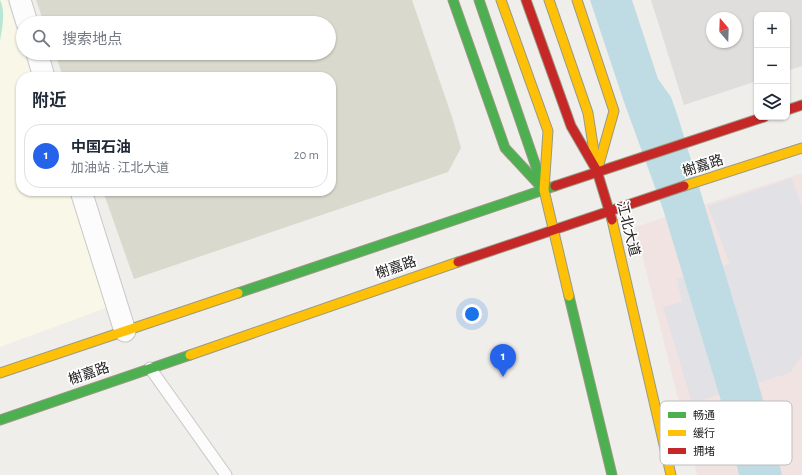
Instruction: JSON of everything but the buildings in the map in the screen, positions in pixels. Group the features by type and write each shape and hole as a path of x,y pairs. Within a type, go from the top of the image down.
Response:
{"main road":[{"path":"453,0 505,148 544,190"},
{"path":"479,0 544,190 612,475"},
{"path":"501,0 548,131 544,190"},
{"name":"江北大道","path":"526,0 571,126 598,171 611,211 660,427"},
{"path":"550,0 588,114 598,171"},
{"path":"577,0 614,111 598,171"},
{"path":"790,109 802,105"},
{"name":"榭嘉路","path":"0,373 598,171 755,120"},
{"name":"榭嘉路","path":"0,420 554,229 802,148"},
{"name":"江北大道","path":"669,465 671,475"}],"street":[{"path":"20,0 25,16"},
{"path":"39,60 43,72"},
{"path":"82,196 125,331"}],"lane":[{"path":"150,368 226,475"}],"shaded area":[{"path":"0,0 7,0 16,28 16,60 26,60 30,72 16,72 16,196 72,196 108,307 0,347"},
{"path":"36,0 412,0 453,120 461,148 448,172 134,279 105,196 336,196 336,72 61,72 57,60 336,60 336,16 42,16"},
{"path":"651,0 802,0 802,66 790,70 790,12 754,12 754,82 684,105"},
{"path":"802,173 802,475 697,475 694,465 792,465 792,401 678,401 635,227"},
{"path":"792,178 802,208 802,356 790,373 699,401 691,401 663,307 682,302 677,279 730,264 708,206"}],"green space":[{"path":"0,0 3,15 0,41"}],"water":[{"path":"590,0 632,0 658,79 671,97 679,120 763,401 721,401 663,209 624,102"},
{"path":"737,465 779,465 782,475 739,475"}],"traffic: fast":[{"path":"453,0 505,148 544,190"},
{"path":"479,0 544,190"},
{"path":"238,293 555,186"},
{"path":"569,296 612,475"},
{"path":"0,420 190,355"}],"traffic: slow":[{"path":"501,0 548,131 544,190 569,296"},
{"path":"549,0 588,113 597,171"},
{"path":"577,0 614,111 597,171"},
{"path":"684,186 802,148"},
{"path":"612,220 660,427"},
{"path":"190,355 458,262"},
{"path":"0,373 238,293"},
{"path":"669,465 671,475"}],"traffic: jam":[{"path":"526,0 571,126 597,171 612,220"},
{"path":"790,109 802,105"},
{"path":"555,186 755,120"},
{"path":"458,262 684,186"}],"place":[{"name":"中国石油","path":"503,377"}]}
